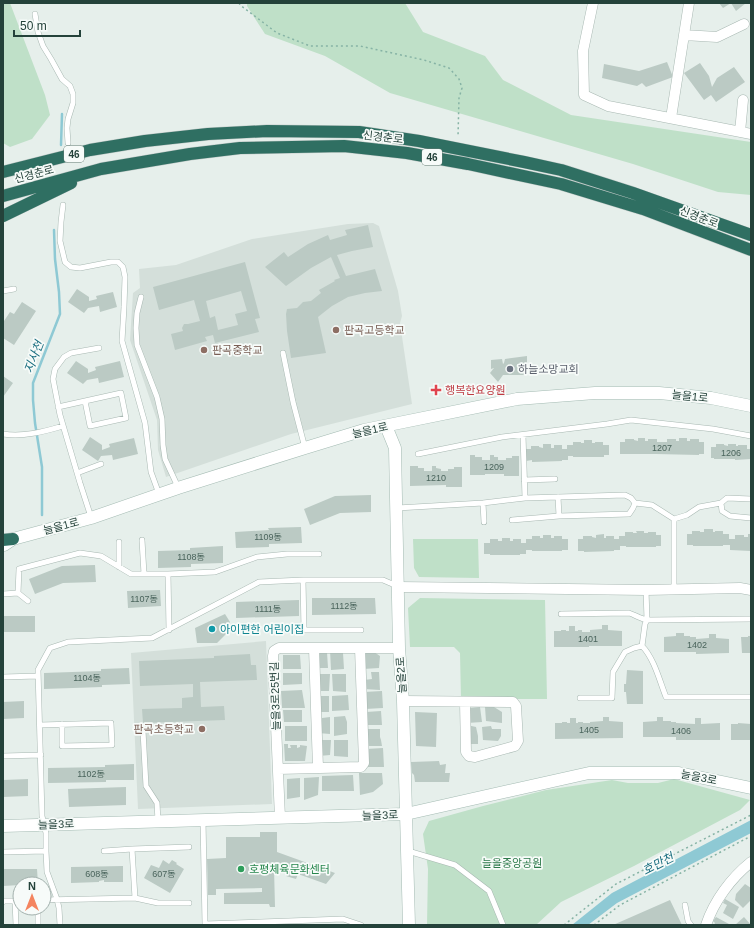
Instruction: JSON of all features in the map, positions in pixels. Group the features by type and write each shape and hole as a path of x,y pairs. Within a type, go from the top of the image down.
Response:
{"highway":[{"name":"신경춘로","path":"3,172 90,150 145,141 208,134 267,131 359,132 419,140 560,170 633,193 751,235"},
{"name":"신경춘로","path":"3,196 101,169 190,154 240,148 344,146 407,153 468,164 561,184 643,209 751,250"},
{"name":"46","path":"3,216 101,169"}],"street":[{"path":"593,3 583,51 584,95 608,106 751,134"},
{"path":"671,118 689,3"},
{"path":"684,36 717,37 744,24"},
{"path":"740,132 743,100"},
{"name":"늘을1로","path":"6,542 91,518 178,488 364,430 517,399 595,393 659,393 711,398 751,406"},
{"name":"늘을2로","path":"386,426 395,448 399,648 409,925"},
{"path":"398,587 646,590 740,588 751,590"},
{"name":"늘을3로25번길","path":"280,818 274,651 279,648 399,648"},
{"path":"314,648 318,768"},
{"path":"278,769 361,767 364,763 360,648"},
{"path":"402,701 513,702 516,706 518,741 515,746 475,757 469,756 466,752 465,702"},
{"name":"늘을3로","path":"3,826 406,814 589,773 679,773 751,788"},
{"path":"706,925 722,892 743,868 751,862"}],"lane":[{"path":"35,14 38,32 43,46 62,80 70,86 73,94 73,103 68,118 68,143"},
{"path":"63,205 60,241 65,262 71,267 80,268 111,262 118,262 123,267 125,292 122,341 145,423 151,472 159,495"},
{"path":"3,291 14,288"},
{"path":"141,298 136,328 137,345 157,397 162,419 163,446 166,459 178,488"},
{"path":"91,518 63,426 53,379 55,369 64,358 71,353 99,348"},
{"path":"282,353 305,448"},
{"path":"58,407 84,401 121,393 126,418 90,426 84,401"},
{"path":"418,454 502,437 631,420 713,429 751,436"},
{"path":"3,434 22,435 63,426"},
{"path":"522,435 525,498"},
{"path":"77,473 101,464"},
{"path":"524,480 555,479"},
{"path":"397,508 483,503 525,498 626,495 635,503 652,505 674,519 687,515 699,507 721,503 727,498 751,499"},
{"path":"558,497 559,516"},
{"path":"483,503 484,522"},
{"path":"512,520 559,516 629,514 635,503"},
{"path":"721,503 722,512 730,516 751,518"},
{"path":"674,519 674,589"},
{"path":"142,540 144,574"},
{"path":"119,542 119,567"},
{"path":"18,593 19,569 80,553 101,556 131,574 215,572 257,557 287,554 319,554"},
{"path":"168,574 169,630"},
{"path":"303,580 304,630 361,630"},
{"path":"60,925 57,899 47,872 46,833 42,816 38,670 50,648 68,642 152,638 259,582 303,580 383,580 398,587"},
{"path":"642,646 644,624 647,620 646,590"},
{"path":"3,594 18,593 28,601"},
{"path":"560,614 629,613 641,619 647,620 751,619"},
{"path":"642,646 651,658 666,698 751,697"},
{"path":"580,698 612,698 613,672 625,652 642,646"},
{"path":"3,677 38,676"},
{"path":"40,725 62,724 111,723 112,745 62,746 62,724"},
{"path":"143,731 146,786 157,803 158,821"},
{"path":"3,756 41,755"},
{"path":"203,820 205,924 343,919 361,925"},
{"path":"104,851 189,847"},
{"path":"132,849 135,898"},
{"path":"3,852 46,851"},
{"path":"407,851 456,865 489,891 503,925"},
{"path":"52,899 135,898 158,903 189,903"},
{"path":"685,905 688,921 691,925"}],"path":[{"path":"239,3 277,33 310,46 360,46 424,60 449,68 458,79 462,88 459,98 457,130 458,148"},
{"path":"564,925 616,884 751,815"},
{"path":"594,925 620,906 751,836"}],"shaded area":[{"path":"373,223 379,226 398,291 402,316 400,323 412,404 291,434 166,477 158,450 157,420 130,340 133,293 140,288 139,269 176,265 252,239 348,224"},
{"name":"판곡초등학교","path":"266,641 272,804 138,809 131,653"}],"green space":[{"path":"3,3 10,3 45,95 50,115 32,139 10,147 3,143"},
{"path":"247,3 405,3 423,32 485,56 503,80 571,115 751,142 751,195 718,192 633,164 390,93 325,56 265,34 247,6"},
{"path":"413,539 478,539 479,578 419,577 414,568"},
{"path":"420,598 545,600 547,699 461,699 460,653 454,647 410,647 408,608"},
{"name":"늘을중앙공원","path":"674,779 750,800 740,810 634,866 561,902 536,925 427,925 428,869 423,834 429,821 546,790 612,780 628,783 658,783"}],"water":[{"name":"호만천","path":"751,820 751,833 617,903 588,925 572,925 612,893"}],"building":[{"path":"719,3 731,3 723,8"},
{"path":"731,3 746,3 736,11"},
{"path":"667,62 673,77 646,87 642,83 637,86 602,78 604,64 639,71"},
{"path":"700,63 709,76 712,87 717,78 734,67 745,82 716,102 711,95 704,100 684,73"},
{"name":"판곡고등학교","path":"368,225 373,247 337,255 346,276 375,269 382,291 348,297 332,306 318,317 326,353 291,358 287,331 287,309 297,308 303,302 311,301 321,293 319,290 335,281 334,280 340,278 331,257 311,268 286,286 265,267 284,252 288,257 308,244 328,235 330,240 347,235 345,230"},
{"path":"245,262 260,318 255,319 259,332 215,343 213,335 205,337 207,341 175,350 171,334 183,331 182,328 184,324 200,321 194,300 159,310 153,287","holes":["241,291 247,311 235,314 238,325 218,330 215,316 210,318 206,301"]},
{"path":"77,289 89,297 89,301 97,299 96,296 113,292 117,307 100,312 99,306 88,308 84,313 68,302"},
{"path":"22,302 36,311 14,345 3,338 3,321 10,312 14,314"},
{"name":"하늘소망교회","path":"527,356 527,375 503,375 498,382 490,373 494,368 491,369 491,360 502,359 503,364 505,359"},
{"path":"76,361 88,369 88,373 96,370 95,367 120,361 124,377 99,383 98,378 87,380 83,384 67,373"},
{"path":"3,376 13,383 3,397"},
{"path":"90,437 102,445 102,450 110,447 109,444 134,438 138,454 113,460 112,455 101,456 98,461 82,450"},
{"path":"638,438 645,438 645,441 648,441 648,439 657,439 657,442 667,442 667,439 676,439 676,441 679,441 679,438 687,438 687,441 690,441 690,439 699,439 699,442 704,442 704,454 620,454 620,442 625,442 625,439 634,439 638,441"},
{"path":"584,440 592,440 592,443 603,442 603,445 609,445 609,455 604,455 604,457 568,456 568,460 562,461 526,461 526,449 531,449 531,446 539,446 543,448 543,444 551,444 551,448 554,448 554,445 562,445 562,449 567,449 567,445 573,445 573,442 584,443"},
{"path":"716,444 724,444 728,446 728,444 736,444 736,446 747,445 747,449 751,449 751,459 735,460 711,458 711,447 716,447"},
{"path":"470,455 482,457 482,460 490,460 490,455 498,457 498,460 506,460 506,458 512,458 512,456 519,456 519,476 504,476 504,474 470,475"},
{"path":"410,466 424,468 424,471 432,471 432,466 436,466 436,468 441,469 441,471 448,471 448,469 454,469 454,467 462,467 462,487 446,487 446,485 410,486"},
{"path":"371,495 371,512 340,513 310,525 304,509 335,496"},
{"path":"301,527 302,543 269,544 269,547 236,548 235,532 269,530 268,528"},
{"path":"704,529 713,529 713,532 723,531 723,534 729,534 729,539 735,539 735,535 744,535 744,537 748,537 748,534 751,534 751,551 730,550 730,545 687,545 687,534 692,534 692,531 704,532"},
{"path":"636,531 644,531 644,533 656,532 656,535 661,535 661,546 620,546 620,550 614,551 578,551 578,539 583,539 583,536 592,536 596,538 596,535 604,534 604,538 606,538 606,536 614,536 614,539 619,539 619,536 625,536 625,532 637,533"},
{"path":"543,535 551,535 551,538 554,538 554,536 562,536 562,539 568,539 568,550 526,550 526,554 520,555 484,554 484,543 490,543 490,539 498,539 498,541 502,541 502,538 510,538 510,541 513,541 513,539 521,539 521,543 526,543 526,539 532,539 532,536 540,536 540,538 543,538"},
{"path":"223,546 223,563 191,564 191,567 158,568 158,551 190,550 190,548"},
{"path":"95,565 96,582 63,583 35,594 29,579 62,566"},
{"path":"160,590 161,606 128,608 127,591"},
{"path":"312,598 375,598 376,614 312,615"},
{"path":"299,600 299,616 236,618 236,602"},
{"name":"아이편한 어린이집","path":"225,614 230,622 229,629 226,634 217,643 197,643 195,628"},
{"path":"3,616 35,616 35,632 3,632"},
{"path":"602,625 608,625 608,630 622,631 622,646 554,647 554,631 569,631 569,626 575,626 575,631 582,630 582,632 590,632 590,630 602,629"},
{"path":"676,633 684,633 684,636 696,637 696,639 709,638 709,634 716,634 716,638 729,639 729,653 696,654 696,652 664,652 664,637 676,636"},
{"path":"751,636 751,653 742,653 741,637"},
{"path":"330,650 340,650 343,653 344,669 331,670"},
{"path":"371,650 380,656 379,668 363,669 363,652"},
{"path":"327,652 328,668 315,668 316,656 320,653"},
{"path":"250,654 251,665 256,665 257,680 200,682 201,707 224,706 225,720 143,723 142,709 182,708 182,698 193,697 193,684 140,686 139,661 214,658 214,656"},
{"path":"283,655 300,655 301,669 283,669"},
{"path":"129,668 130,684 102,685 102,687 44,689 44,673 101,671 101,669"},
{"path":"627,670 643,671 643,704 627,704 624,684 626,684"},
{"path":"371,672 379,672 380,690 364,689 364,680 372,679"},
{"path":"283,673 302,673 302,684 283,685"},
{"path":"316,674 330,674 329,691 317,691"},
{"path":"332,674 346,674 346,692 333,691"},
{"path":"302,690 305,708 282,708 281,691"},
{"path":"382,691 383,708 365,709 364,692"},
{"path":"348,695 349,710 332,711 332,696"},
{"path":"317,696 329,696 329,712 317,712"},
{"path":"24,701 24,718 3,719 3,702"},
{"path":"480,707 482,722 467,723 466,712 470,708"},
{"path":"485,707 494,707 502,712 502,723 486,721"},
{"path":"283,710 302,710 302,722 284,722"},
{"path":"381,711 382,725 366,725 366,712"},
{"path":"415,712 437,713 436,747 416,746"},
{"path":"345,716 347,722 347,734 334,736 334,717"},
{"path":"330,717 330,734 318,733 318,721 322,720 322,718"},
{"path":"603,717 609,717 609,721 623,722 623,738 555,739 555,723 570,723 570,718 576,718 576,723 590,723 603,721"},
{"path":"657,717 663,717 663,721 671,721 676,723 695,724 695,718 701,718 701,724 720,723 720,740 676,740 676,737 643,737 643,722 657,721"},
{"path":"731,724 751,724 751,740 731,740"},
{"path":"467,725 476,727 478,744 467,744"},
{"path":"285,726 307,726 307,741 285,741"},
{"path":"491,726 492,729 501,729 501,736 498,741 483,740 482,727"},
{"path":"366,729 380,729 382,746 367,746"},
{"path":"318,740 331,740 330,755 319,756"},
{"path":"334,740 348,740 348,757 334,756"},
{"path":"284,744 288,744 288,748 291,748 290,745 297,745 297,748 300,747 300,745 307,746 305,761 285,761"},
{"path":"383,748 384,767 366,767 366,749"},
{"path":"439,761 440,765 446,764 445,773 450,773 449,782 415,782 411,762"},
{"path":"134,764 134,780 48,783 48,768 105,767 105,765"},
{"path":"359,773 382,773 383,784 373,792 360,795"},
{"path":"353,775 354,791 322,791 322,776"},
{"path":"319,777 318,795 304,800 304,778"},
{"path":"300,778 300,797 287,799 287,779"},
{"path":"28,779 28,796 3,797 3,780"},
{"path":"126,787 126,805 69,807 68,789"},
{"name":"호평체육문화센터","path":"260,832 277,832 277,852 335,873 326,884 298,874 296,879 286,876 288,870 274,868 275,907 270,907 269,904 224,904 224,893 262,892 262,888 216,889 216,895 208,895 207,859 226,858 226,837 260,837"},
{"path":"163,860 169,864 172,860 184,869 170,893 144,878 151,865 159,868"},
{"path":"123,866 123,882 104,882 104,880 99,882 71,883 71,867"},
{"path":"3,869 37,869 37,876 12,876 12,885 3,886"},
{"path":"745,884 751,888 751,900 743,908 735,900 736,894"},
{"path":"725,899 739,907 733,919 723,913 727,905 723,903"},
{"path":"670,900 682,925 613,925"},
{"path":"716,917 729,925 714,925 715,923 713,921"},
{"path":"744,917 751,925 735,925"}],"waterway":[{"name":"지사천","path":"61,145 62,114"},
{"name":"지사천","path":"42,515 42,467 35,423 33,383 60,314 54,230"}],"place":[{"name":"판곡고등학교","path":"336,330"},
{"name":"판곡중학교","path":"204,350"},
{"name":"하늘소망교회","path":"510,369"},
{"name":"행복한요양원","path":"436,390"},
{"name":"아이편한 어린이집","path":"212,629"},
{"name":"판곡초등학교","path":"202,729"},
{"name":"호평체육문화센터","path":"241,869"}]}
